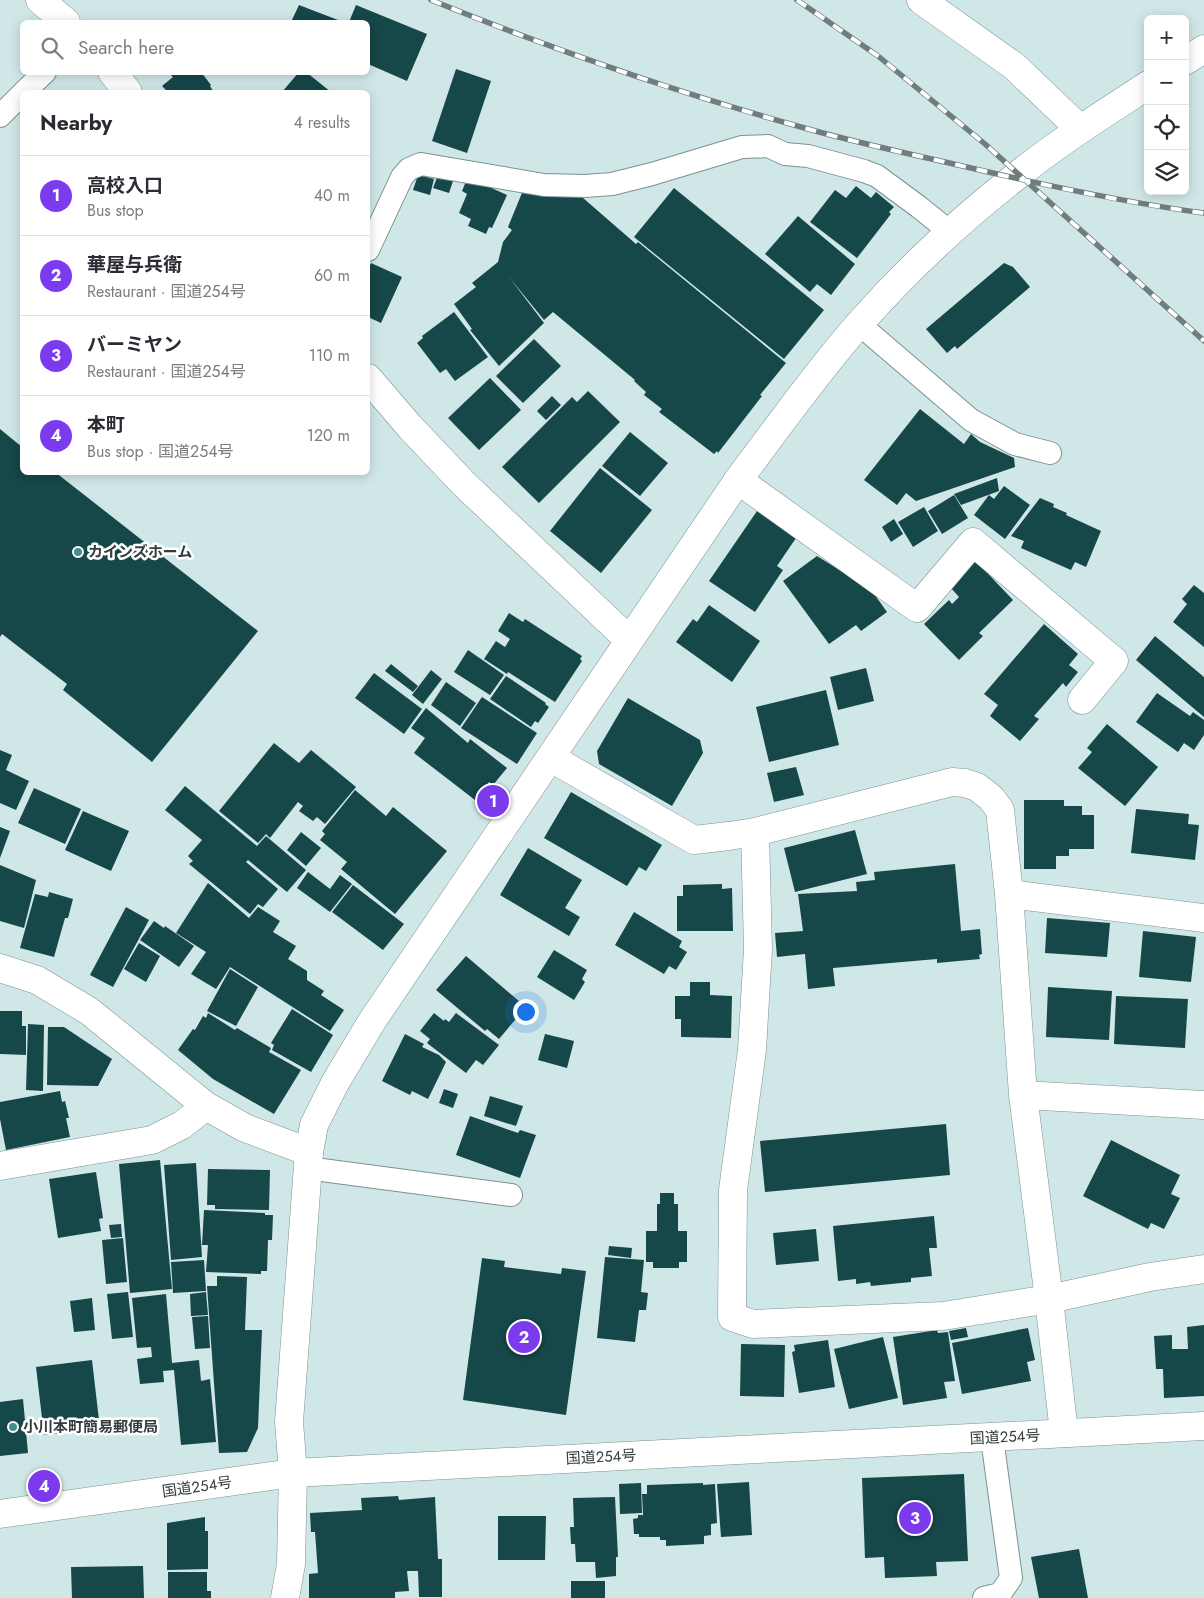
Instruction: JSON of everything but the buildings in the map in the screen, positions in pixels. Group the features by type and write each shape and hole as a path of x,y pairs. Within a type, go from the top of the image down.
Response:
{"main road":[{"path":"40,0 64,20"},
{"path":"921,0 1014,66 1080,129"},
{"path":"1187,60 1204,49"},
{"path":"114,75 126,90"},
{"path":"285,1598 291,1564 293,1473 289,1422 308,1160 314,1124 339,1075 378,1013 738,480 795,404 859,324 950,232 1014,178 1080,129 1144,88"},
{"path":"370,380 410,427 464,484 629,640"},
{"path":"738,480 918,608 973,542 1114,661 1082,700"},
{"path":"551,758 694,840 754,832 952,782 965,783 977,787 1000,810 1009,894 1023,1095 1064,1434"},
{"path":"754,832 758,949 752,1050 732,1190 732,1317 754,1324 942,1316 1049,1299 1150,1277 1204,1269"},
{"path":"1009,894 1204,918"},
{"path":"0,968 37,980 89,1011 206,1106 308,1160"},
{"path":"1023,1095 1204,1105"},
{"path":"0,1166 152,1140 182,1124 206,1106"},
{"name":"国道254号","path":"0,1514 293,1473 1204,1426"}],"lane":[{"path":"26,90 42,75"},
{"path":"0,116 20,96"},
{"path":"370,246 402,177 409,169 421,164 544,184 585,186 612,184 742,147 768,146 785,154 808,156 877,176 919,206 950,232"},
{"path":"859,324 971,420 1015,444 1050,452"},
{"path":"308,1160 511,1195"},
{"path":"984,1598 1000,1594 1011,1578 992,1438"}],"railway":[{"path":"431,0 522,36 614,69 754,114 879,147 1050,186 1142,204 1204,213"},
{"path":"797,0 878,56 985,144 1204,341"}],"place":[{"name":"カインズホーム","path":"78,552"},
{"name":"高校入口","path":"493,801"},
{"name":"華屋与兵衛","path":"524,1337"},
{"name":"小川本町簡易郵便局","path":"13,1427"},
{"name":"本町","path":"44,1486"},
{"name":"バーミヤン","path":"915,1518"}]}
